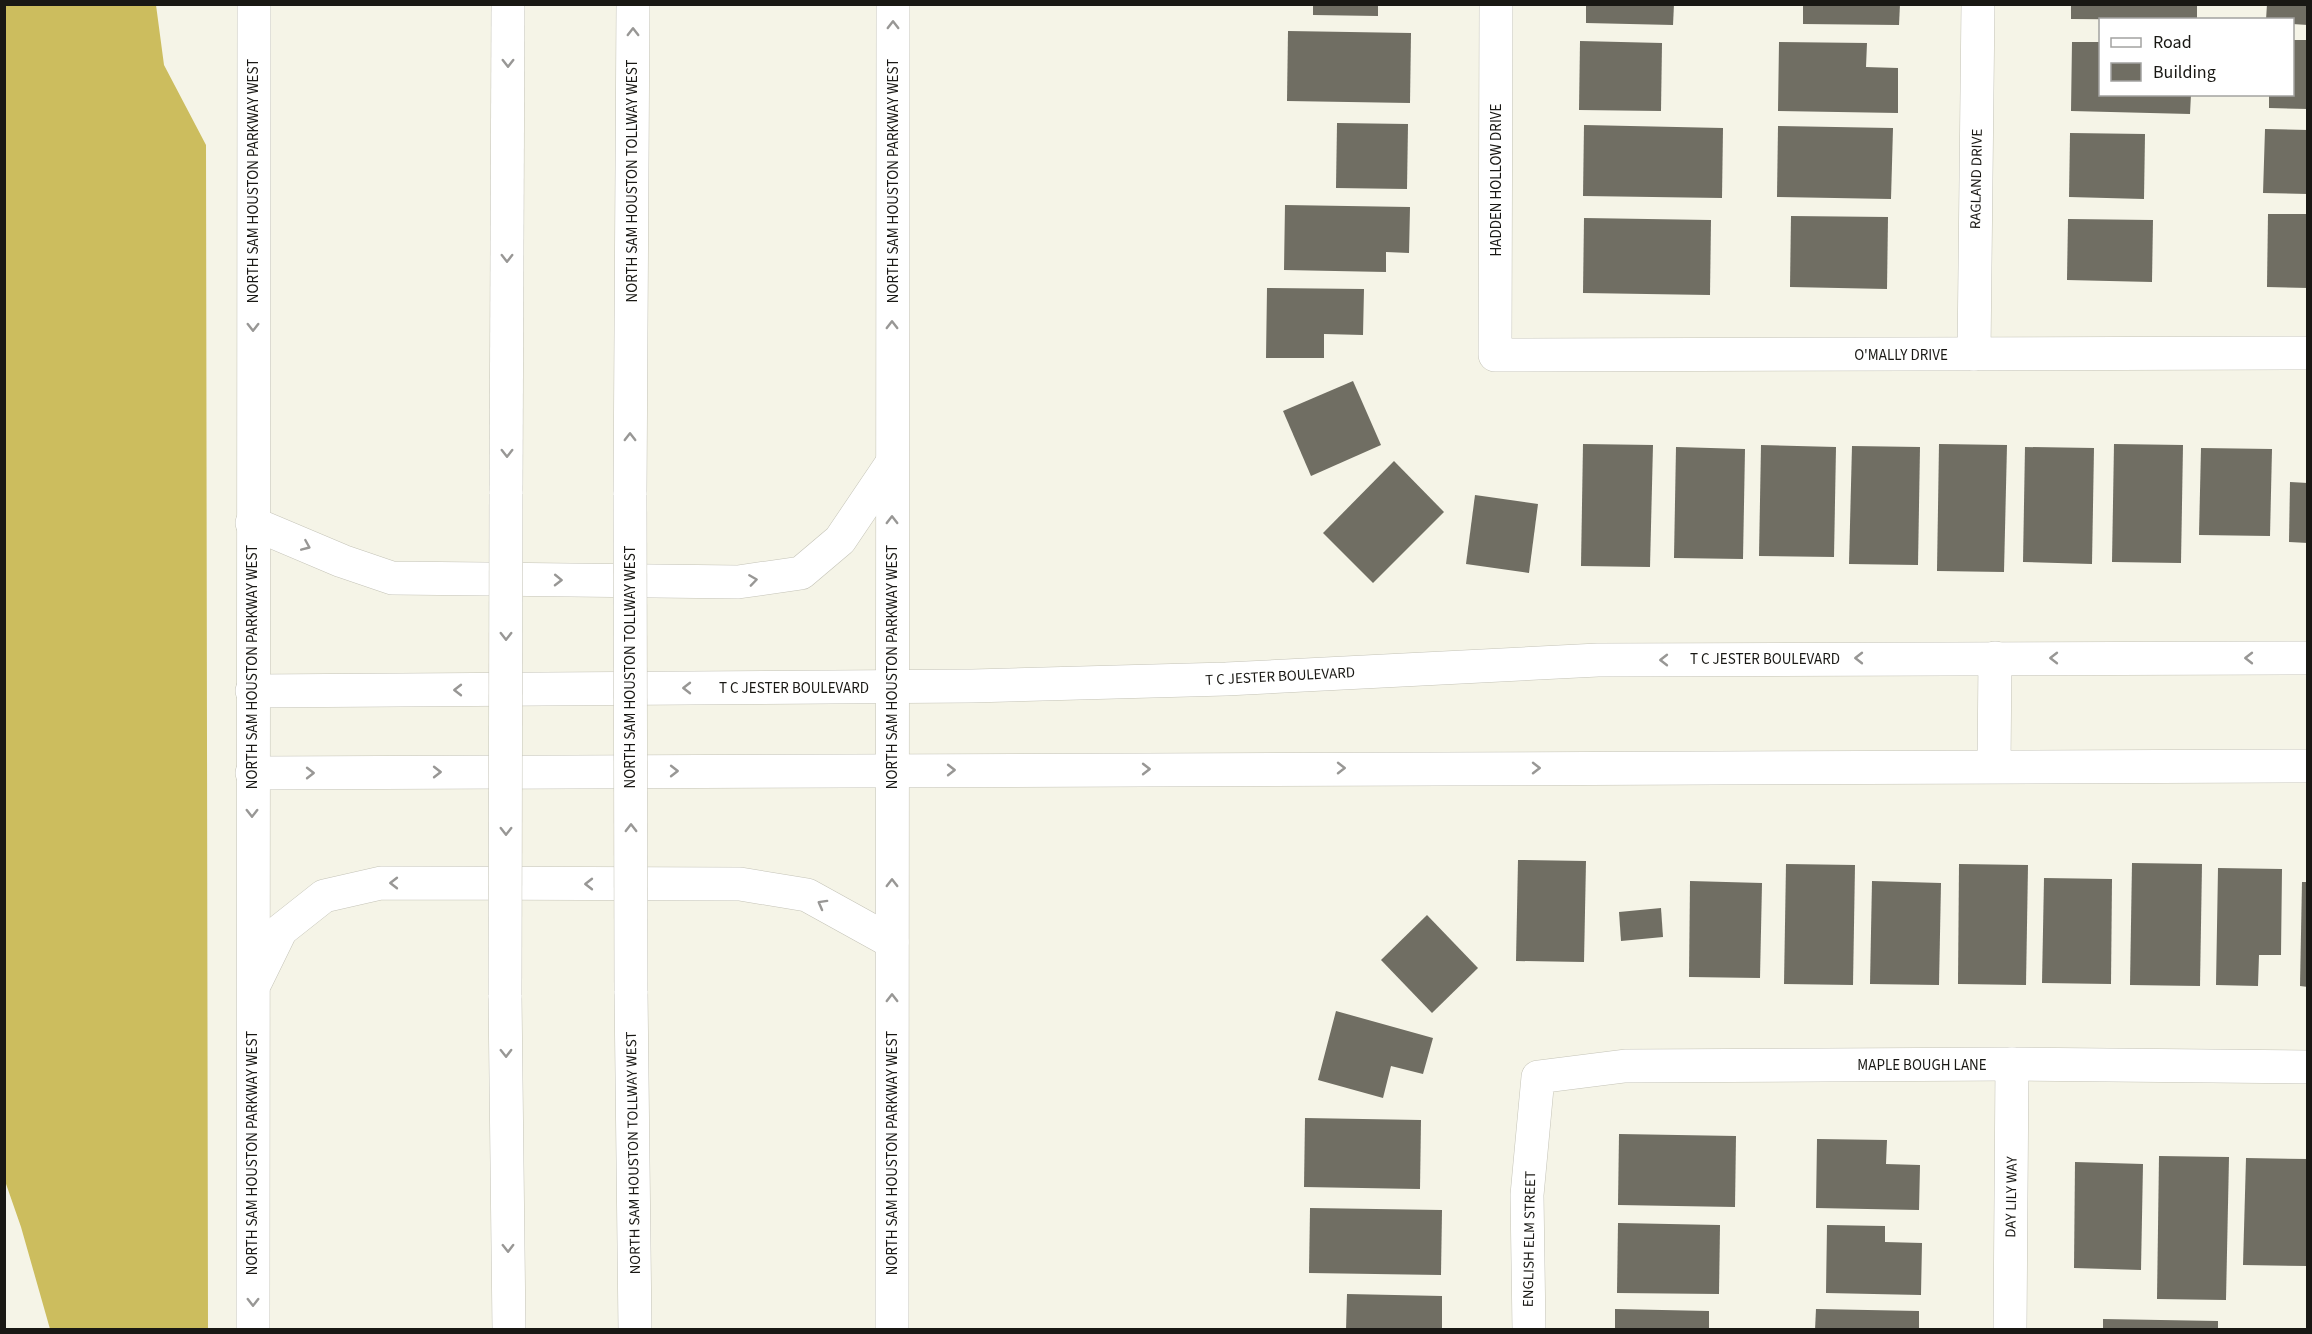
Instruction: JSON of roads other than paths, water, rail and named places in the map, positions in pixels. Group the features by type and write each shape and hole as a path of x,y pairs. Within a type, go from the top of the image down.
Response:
{"main road":[{"name":"NORTH SAM HOUSTON PARKWAY WEST","path":"253,1329 254,4"},
{"path":"508,4 505,994 509,1329"},
{"name":"NORTH SAM HOUSTON TOLLWAY WEST","path":"633,4 630,495 631,991 635,1329"},
{"name":"NORTH SAM HOUSTON PARKWAY WEST","path":"892,1329 893,4"},
{"name":"HADDEN HOLLOW DRIVE","path":"1495,355 1496,4"},
{"name":"RAGLAND DRIVE","path":"1974,354 1978,4"},
{"name":"O'MALLY DRIVE","path":"1495,355 2307,353"},
{"path":"252,523 342,561 392,578 738,582 801,573 840,540 892,463"},
{"path":"1994,765 1995,658"},
{"name":"T C JESTER BOULEVARD","path":"252,691 892,687 1226,679 1598,660 2307,658"},
{"path":"252,773 1994,765 2307,766"},
{"path":"252,989 281,930 324,896 381,883 740,884 807,895 892,942"},
{"name":"MAPLE BOUGH LANE","path":"1538,1077 1625,1066 2013,1064 2307,1067"},
{"name":"DAY LILY WAY","path":"2010,1329 2013,1064"},
{"name":"ENGLISH ELM STREET","path":"1529,1329 1527,1195 1538,1077"}]}
